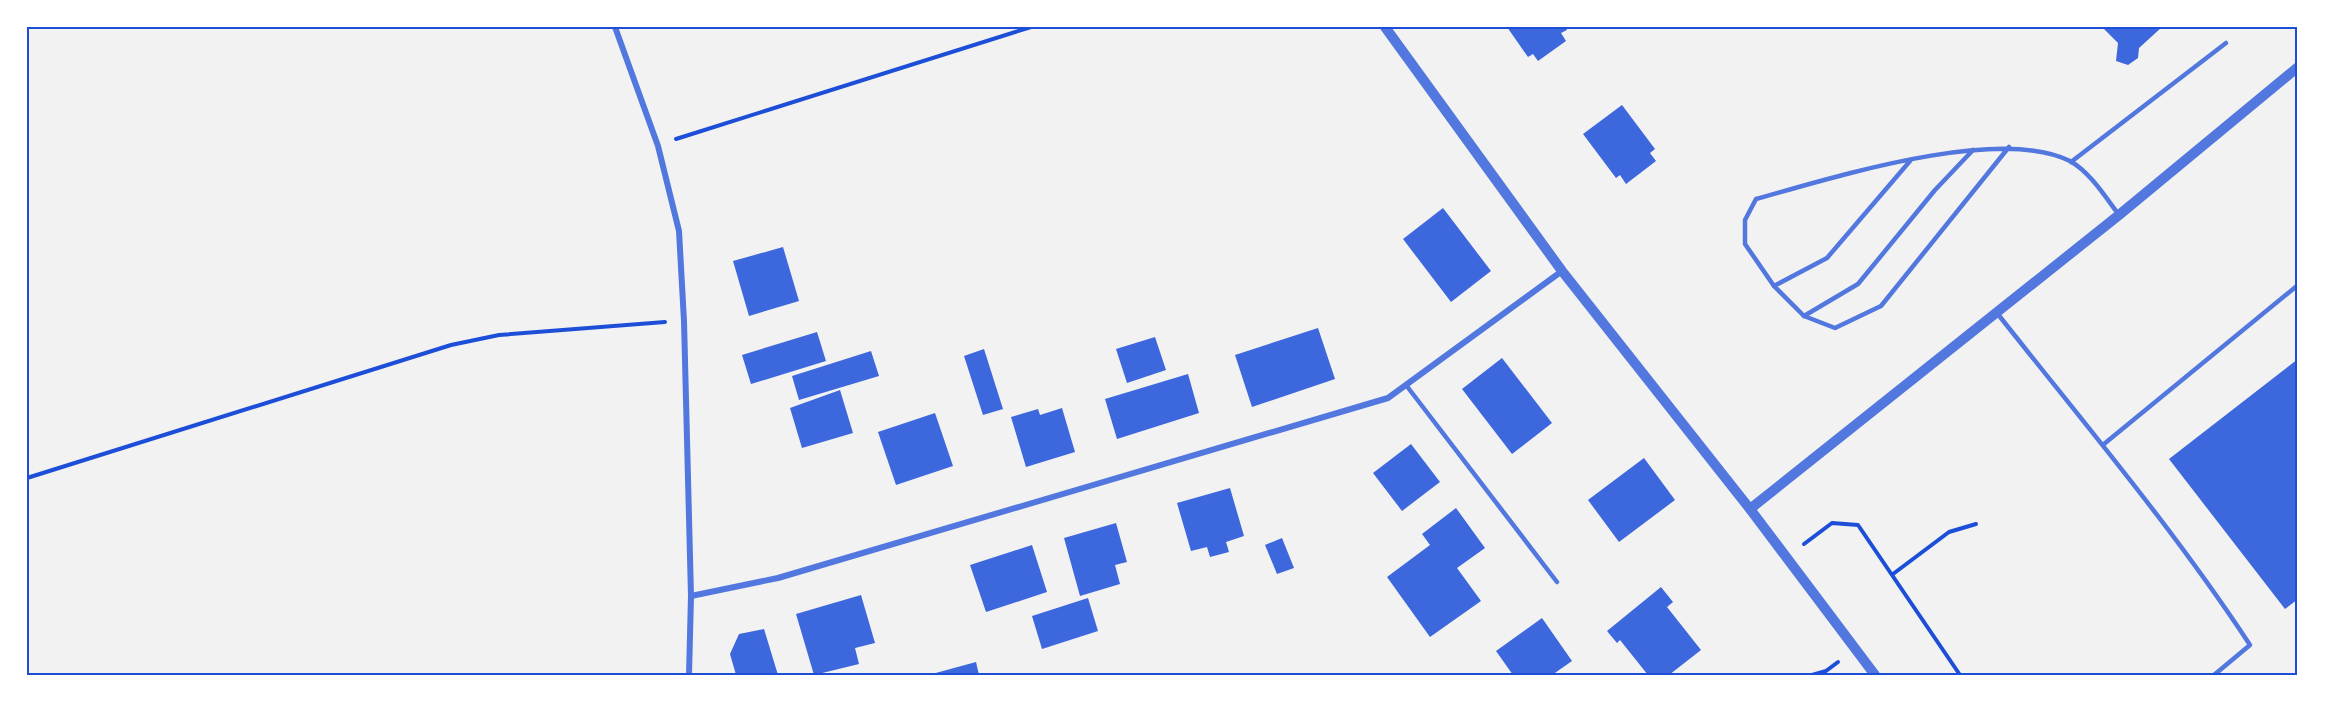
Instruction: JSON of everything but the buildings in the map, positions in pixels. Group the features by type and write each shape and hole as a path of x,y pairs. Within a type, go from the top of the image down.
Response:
{"street":[{"path":"615,27 658,146 679,231 684,321 691,596 689,675"},
{"path":"1385,27 1562,271 1750,509 1875,675"},
{"path":"1750,509 2120,215 2298,67"},
{"path":"691,596 778,578 1388,398 1562,271"}],"lane":[{"path":"2072,162 2226,43"},
{"path":"2009,147 1881,306 1835,328 1804,316 1774,286 1745,244 1744,220 1756,199 1910,161 1973,150 2009,147 2044,153 2072,162 2098,187 2120,215"},
{"path":"1804,316 1858,284 1935,190 1973,150"},
{"path":"1774,286 1827,258 1910,161"},
{"path":"2104,444 2298,285"},
{"path":"1997,313 2104,444 2220,598 2250,645 2214,675"},
{"path":"1406,385 1557,582"}],"path":[{"path":"658,146 703,129 1031,27"},
{"path":"27,478 452,345 499,335 684,321"},
{"path":"1787,558 1832,523 1858,525 1960,675"},
{"path":"1893,574 1949,532 1976,524"},
{"path":"1812,675 1826,671 1855,648"}]}
